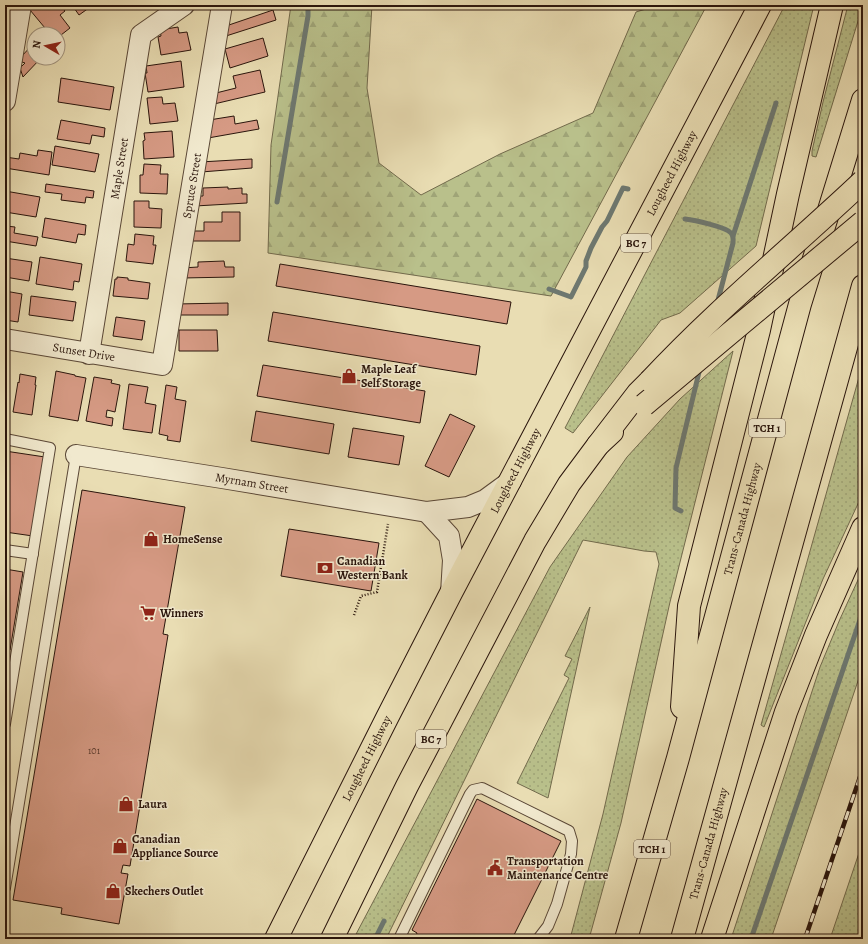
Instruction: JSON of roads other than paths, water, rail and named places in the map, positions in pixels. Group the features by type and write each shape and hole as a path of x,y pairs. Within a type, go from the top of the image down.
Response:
{"main road":[{"name":"Lougheed Highway","path":"276,939 451,593 760,5"},
{"path":"678,758 689,606 759,330 788,194 832,5"},
{"name":"Trans-Canada Highway","path":"626,939 678,758 800,304 863,100"},
{"path":"598,445 638,393 675,354 863,181"},
{"name":"BC 7","path":"332,939 406,786 535,541 569,484 598,445 863,222"},
{"name":"Trans-Canada Highway","path":"682,939 863,286"},
{"path":"712,939 786,712 816,635 863,528"}],"street":[{"path":"5,101 21,5"},
{"name":"Maple Street","path":"89,354 141,35 184,5"},
{"name":"Spruce Street","path":"162,365 222,5"},
{"name":"Sunset Drive","path":"5,339 162,365"},
{"name":"Myrnam Street","path":"76,456 222,478 427,512 468,507 485,500 511,481"},
{"path":"427,512 449,536 453,560 451,593"}],"lane":[{"path":"5,439 50,448 33,554 10,666 5,724"},
{"path":"5,888 76,456"},
{"path":"5,550 33,554"},
{"path":"399,939 470,794 476,789 482,788 490,790 569,830 572,841 571,854 557,904 548,926 538,939"}],"waterway":[{"path":"277,202 308,16 308,5"},
{"path":"733,236 776,103"},
{"path":"549,289 571,297 586,267 586,261 591,248 602,227 607,221 623,188 628,189"},
{"path":"685,219 717,226 733,235 733,243 717,304"},
{"path":"681,511 675,508 676,468 700,368"},
{"path":"751,939 863,611"},
{"path":"375,939 384,921"}],"railway":[{"path":"805,939 863,768"}],"place":[{"name":"Maple Leaf Self Storage","path":"349,376"},
{"name":"HomeSense","path":"151,539"},
{"name":"Canadian Western Bank","path":"325,568"},
{"name":"Winners","path":"148,613"},
{"name":"Laura","path":"126,804"},
{"name":"Canadian Appliance Source","path":"120,846"},
{"name":"Transportation Maintenance Centre","path":"495,868"},
{"name":"Skechers Outlet","path":"113,891"}]}
